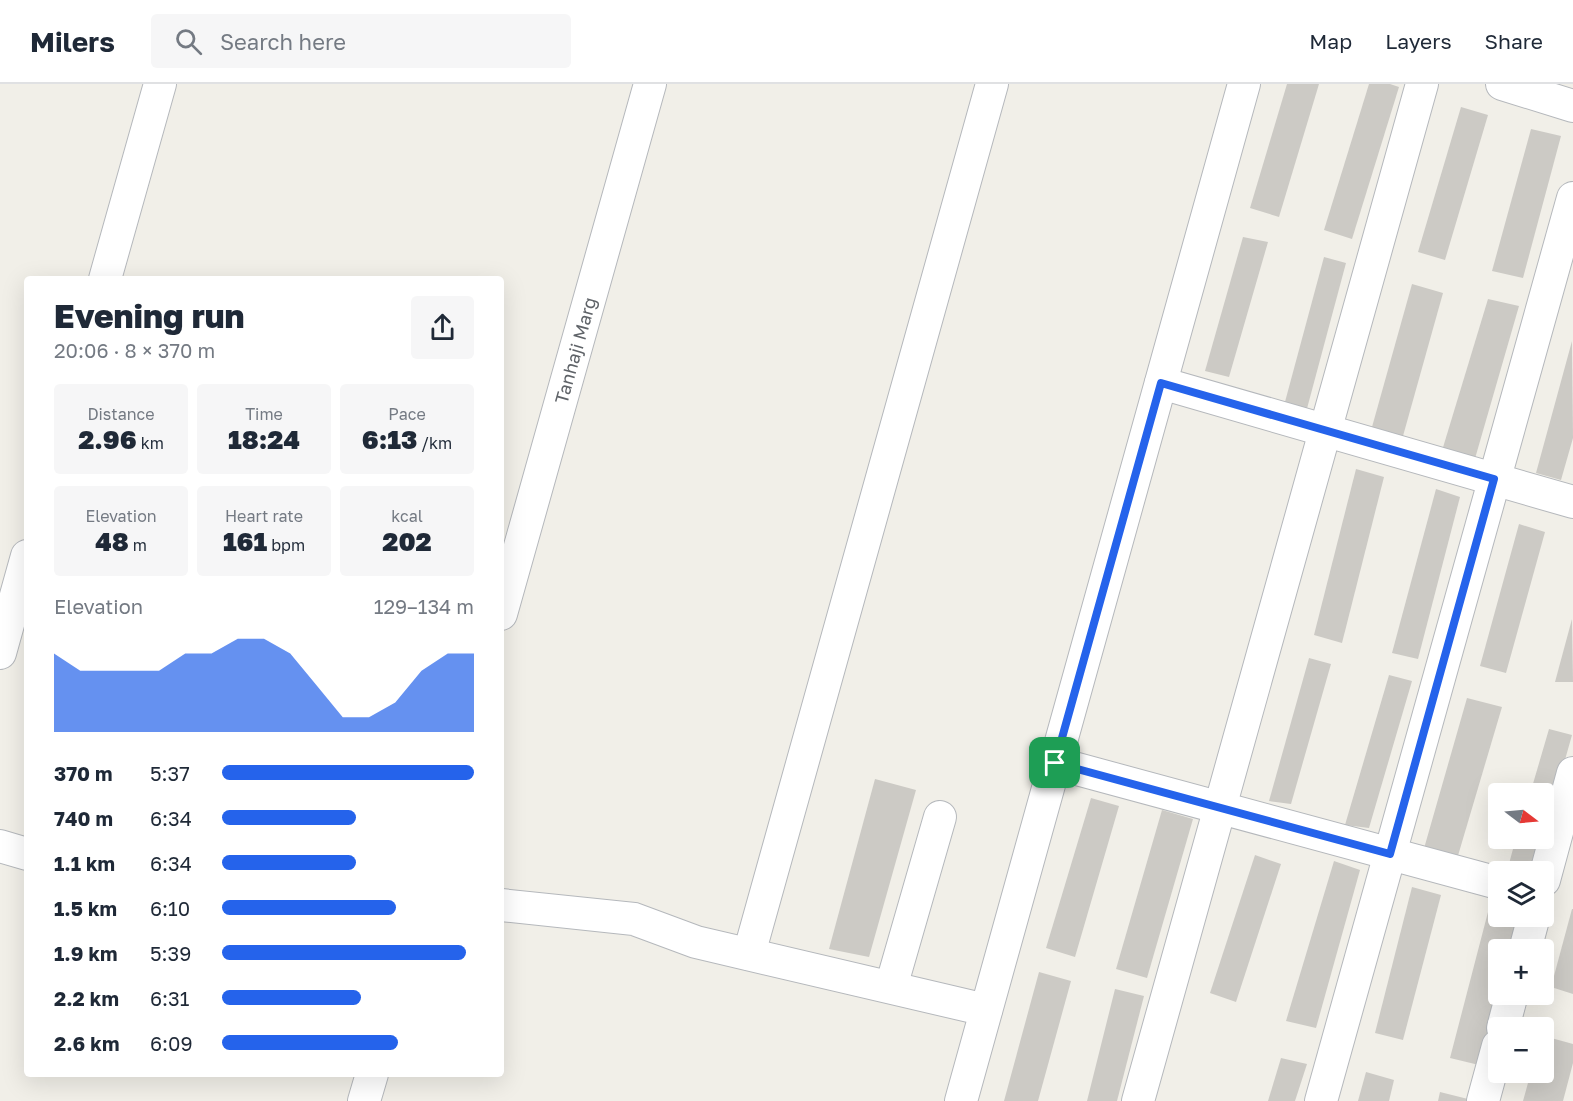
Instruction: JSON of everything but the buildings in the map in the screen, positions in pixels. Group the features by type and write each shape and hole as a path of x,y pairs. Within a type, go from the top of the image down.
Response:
{"street":[{"path":"106,276 160,84"},
{"name":"Tanhaji Marg","path":"504,603 650,84"},
{"path":"749,954 992,84"},
{"path":"961,1101 1244,84"},
{"path":"1138,1101 1422,84"},
{"path":"1502,84 1573,106"},
{"path":"1321,1101 1386,875 1573,198"},
{"path":"1161,383 1573,502"},
{"path":"0,652 24,567"},
{"path":"1055,763 1488,880"},
{"path":"1549,861 1572,777"},
{"path":"891,987 939,817"},
{"path":"0,846 24,853"},
{"path":"504,905 634,919 696,942 986,1010"},
{"path":"364,1101 371,1077"},
{"path":"1484,1101 1489,1083"}],"route":[{"path":"1161,383 1494,479 1390,854 1055,763 1161,383"}]}
